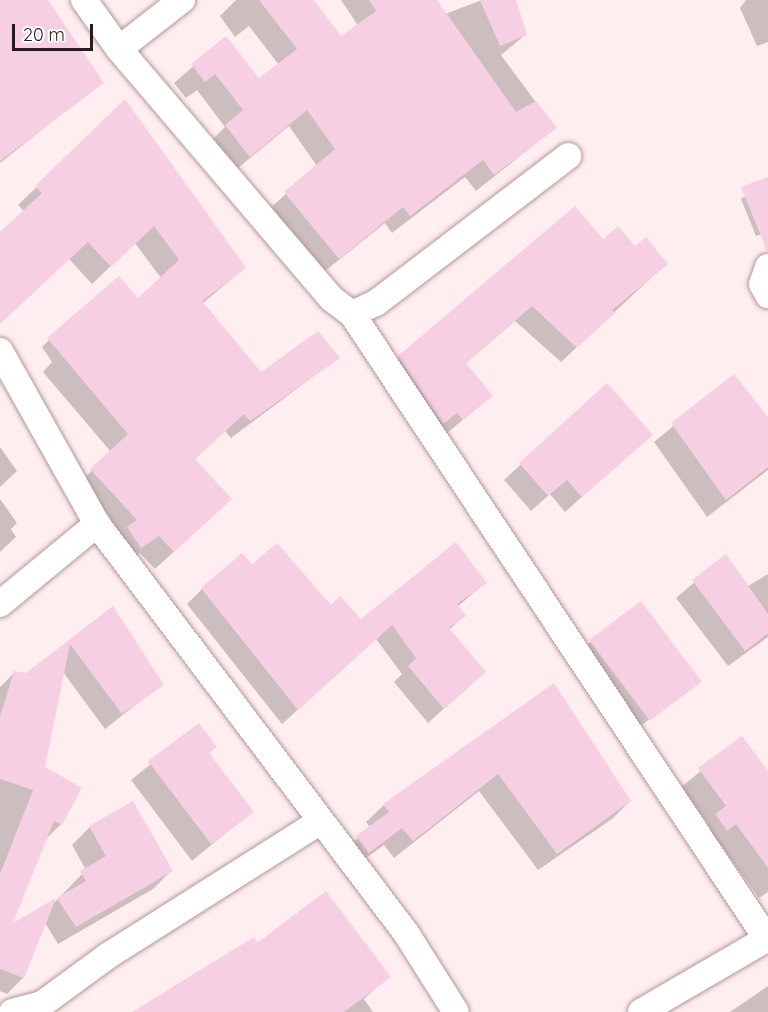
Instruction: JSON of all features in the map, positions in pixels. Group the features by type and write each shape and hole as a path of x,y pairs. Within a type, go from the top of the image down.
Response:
{"street":[{"path":"84,0 119,49 332,299 352,314 768,938 641,1012"},
{"path":"119,49 182,0"},
{"path":"352,314 376,303 568,156"},
{"path":"768,267 762,284 768,295"},
{"path":"0,351 97,524 318,823 406,933 456,1012"},
{"path":"0,604 97,524"},
{"path":"12,1012 42,1004 109,955 318,823"}],"building":[{"path":"0,0 48,0 104,83 0,161"},
{"path":"259,0 314,0 341,36 376,11 369,0 437,0 516,112 536,101 557,128 494,175 483,160 410,216 403,207 339,259 284,192 335,149 307,110 250,157 225,125 243,110 215,74 205,82 191,64 226,36 259,78 297,49"},
{"path":"480,0 516,0 527,35 500,46"},
{"path":"125,99 246,268 202,301 261,372 318,331 340,358 250,421 244,414 195,459 232,499 174,552 159,536 141,548 127,527 137,520 90,469 128,434 47,338 119,276 138,298 179,260 154,226 111,267 88,242 0,324 0,232 42,193 35,186"},
{"path":"768,177 768,251 767,251 741,187"},
{"path":"575,206 603,239 618,226 635,246 646,237 668,264 612,310 615,313 577,348 532,306 466,363 493,396 463,420 457,413 443,424 398,356"},
{"path":"734,374 768,417 768,467 726,500 671,423"},
{"path":"607,383 653,435 582,497 567,480 548,496 519,463"},
{"path":"456,542 487,583 457,604 466,616 449,628 486,672 444,709 408,666 416,658 392,625 298,710 201,588 242,553 252,564 277,543 331,605 340,596 361,619"},
{"path":"726,554 768,614 768,633 745,651 692,580"},
{"path":"641,601 702,682 650,721 589,640"},
{"path":"113,606 164,685 122,714 70,644 45,767 82,788 62,825 54,821 13,923 56,898 24,978 0,969 0,874 33,790 0,779 0,717 14,671 26,673"},
{"path":"554,683 631,801 557,854 498,774 413,841 402,828 369,853 356,836 389,812 383,804"},
{"path":"199,723 217,747 209,753 254,812 211,844 148,761"},
{"path":"742,736 768,771 768,868 736,824 727,831 715,814 726,806 698,768"},
{"path":"133,801 173,871 76,927 57,898 86,881 80,871 106,856 89,826"},
{"path":"326,891 391,977 344,1012 132,1012 254,937 257,943"}]}
